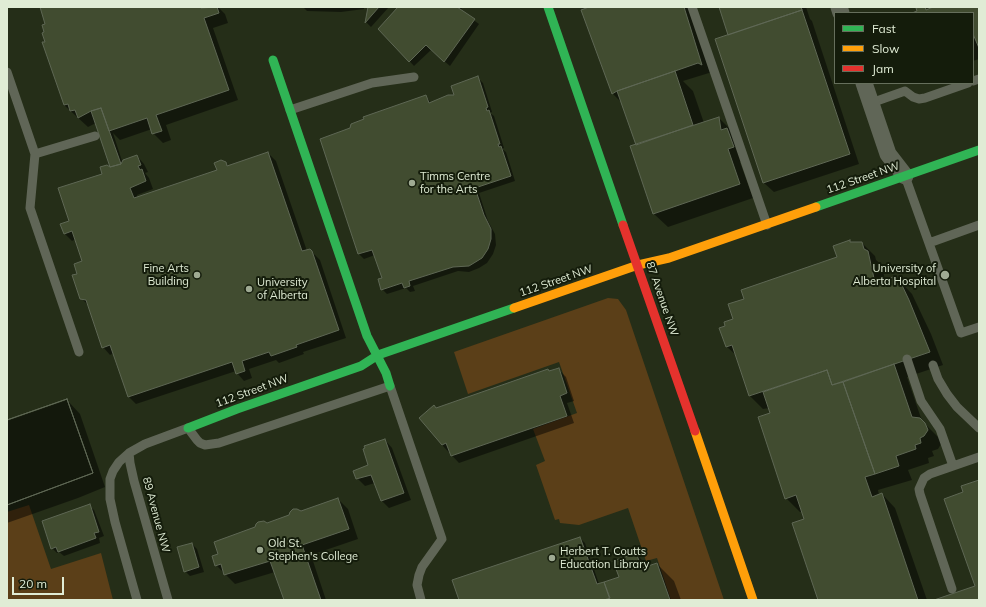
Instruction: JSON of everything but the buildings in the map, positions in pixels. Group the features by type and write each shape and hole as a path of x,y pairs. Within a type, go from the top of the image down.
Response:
{"main road":[{"name":"87 Avenue NW","path":"548,7 753,600"},
{"path":"273,60 367,336 378,355 390,386"},
{"name":"112 Street NW","path":"188,428 237,409 361,366 378,355 638,265 669,258 767,225 979,150"}],"street":[{"path":"864,84 888,154 906,176"}],"lane":[{"path":"692,7 767,225"},
{"path":"7,72 35,154 30,208 79,352"},
{"path":"290,110 372,83 414,77"},
{"path":"871,103 905,91 913,97 919,99 925,98 965,84"},
{"path":"35,154 95,136"},
{"path":"906,176 961,333 979,327"},
{"path":"929,243 979,224"},
{"path":"907,359 921,401 940,429 953,466"},
{"path":"933,365 938,379 947,394 957,407 979,428"},
{"path":"188,428 197,440 204,445 219,443 390,386 442,539 422,567 419,574 417,585 421,600"},
{"name":"112 Street NW","path":"129,453 145,444 188,428"},
{"path":"129,453 118,462 113,471 110,479 110,499 137,600"},
{"name":"89 Avenue NW","path":"129,453 134,481 168,600"},
{"path":"952,589 920,494 920,489 924,478 937,471 979,457"}],"shaded area":[{"path":"608,298 618,299 626,310 724,600 671,600 657,558 646,561 628,508 579,525 560,523 559,519 555,520 536,465 545,461 533,429 577,413 559,362 468,394 454,352"},
{"path":"29,505 51,569 101,553 113,600 7,600 7,512"}],"traffic: fast":[{"path":"548,7 623,225"},
{"path":"273,60 367,336 386,373 390,386"},
{"path":"816,207 979,150"},
{"path":"188,428 237,409 361,366 378,355 514,308"}],"traffic: slow":[{"path":"514,308 638,265 669,258 816,207"},
{"path":"695,431 753,600"}],"traffic: jam":[{"path":"623,225 695,431"}],"place":[{"name":"Timms Centre for the Arts","path":"412,183"},
{"name":"Fine Arts Building","path":"197,275"},
{"name":"University of Alberta Hospital","path":"945,275"},
{"name":"University of Alberta","path":"249,289"},
{"name":"Old St. Stephen's College","path":"260,550"},
{"name":"Herbert T. Coutts Education Library","path":"552,558"}]}
